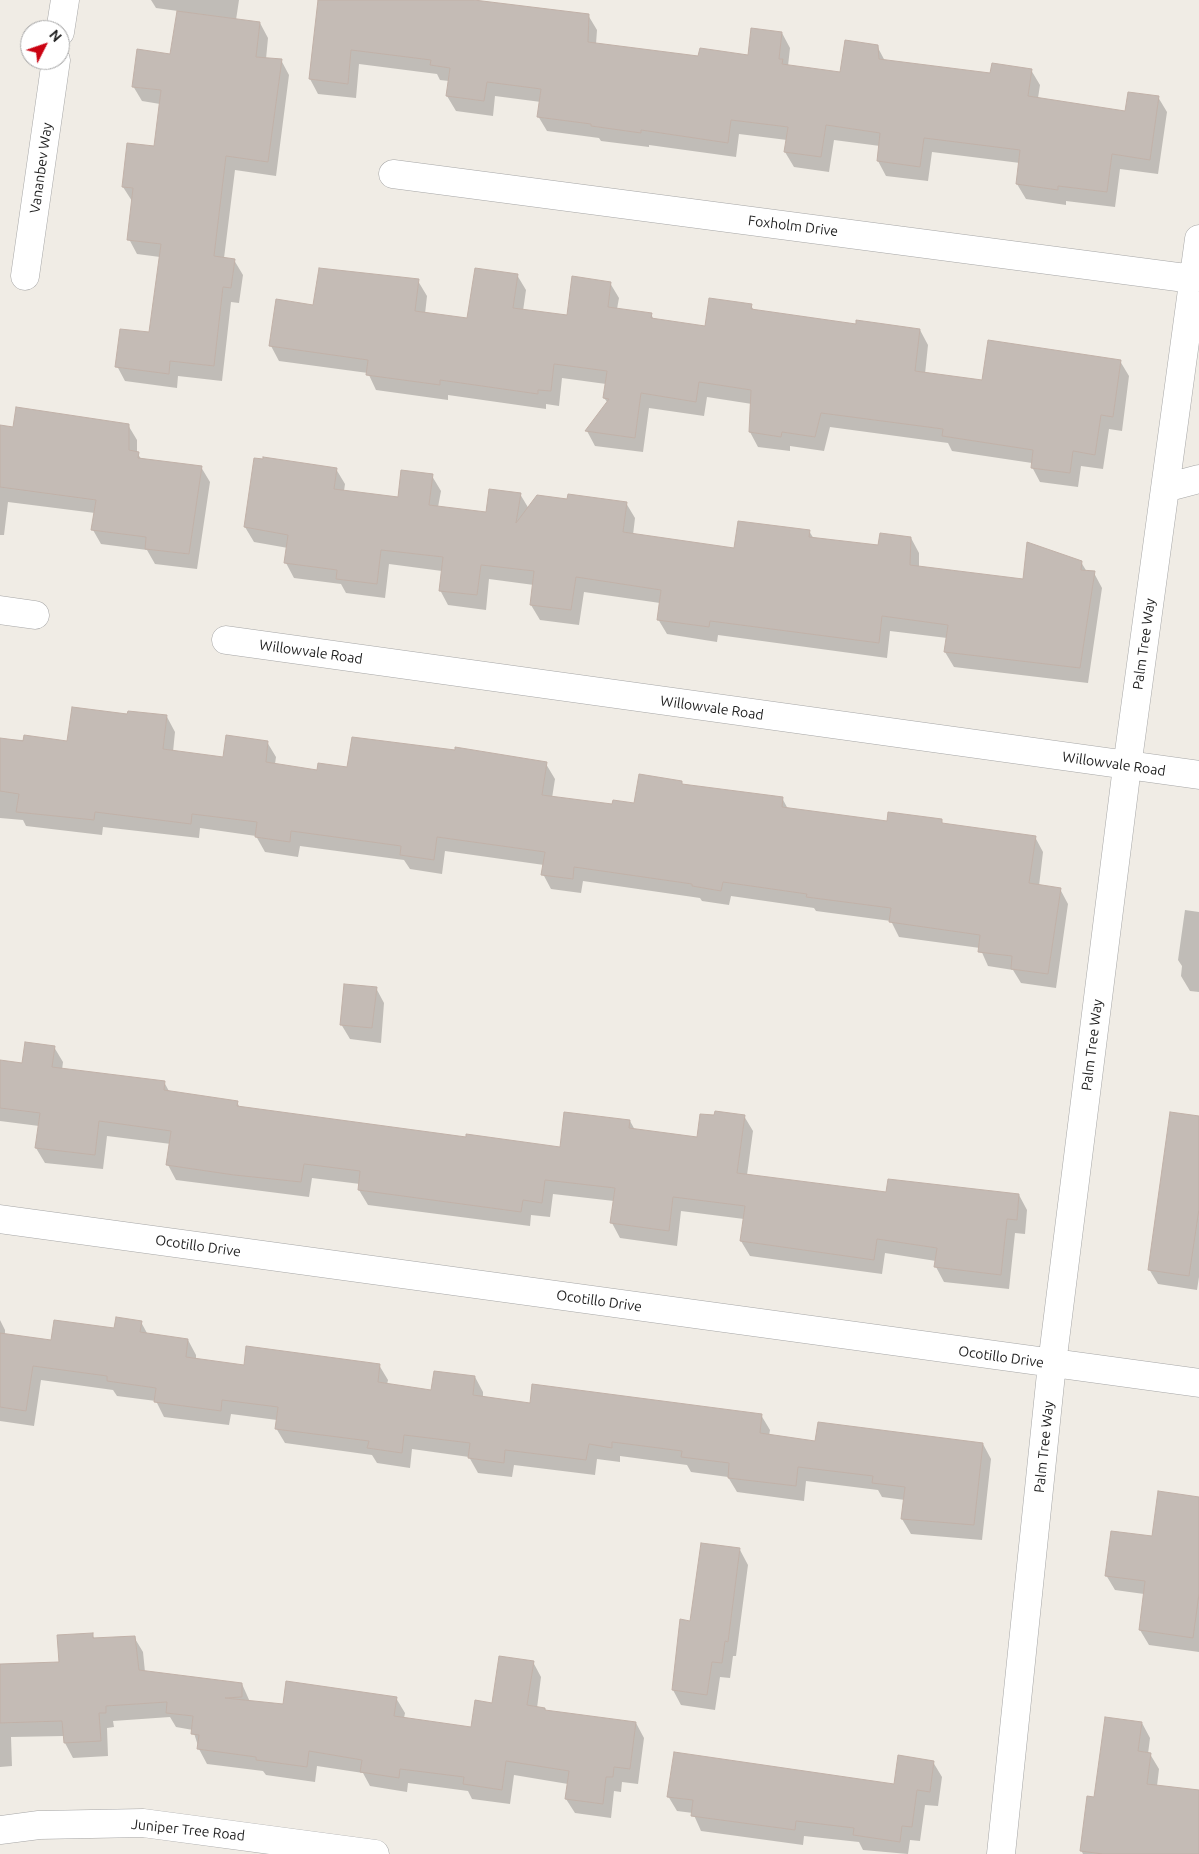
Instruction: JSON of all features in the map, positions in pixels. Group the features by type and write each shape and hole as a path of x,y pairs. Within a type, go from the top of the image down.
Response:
{"street":[{"path":"62,20 64,0"},
{"name":"Vananbev Way","path":"25,276 55,70"},
{"name":"Foxholm Drive","path":"394,174 1193,279"},
{"name":"Palm Tree Way","path":"1000,1854 1052,1364 1127,767 1199,239"},
{"path":"1165,488 1199,479"},
{"path":"0,610 36,615"},
{"name":"Willowvale Road","path":"226,640 1199,776"},
{"name":"Ocotillo Drive","path":"0,1219 1199,1383"},
{"name":"Juniper Tree Road","path":"0,1830 39,1825 143,1823 375,1854"}],"building":[{"path":"318,0 474,0 589,14 588,42 698,56 700,48 748,55 751,28 782,32 779,59 783,59 782,64 840,72 845,40 878,45 879,59 990,73 992,63 1032,69 1028,96 1125,111 1128,92 1159,96 1150,160 1112,154 1107,192 1058,186 1058,190 1016,184 1020,150 924,138 920,167 877,161 880,133 826,125 821,157 784,152 788,127 731,120 728,143 641,130 641,133 537,117 541,89 487,82 484,101 446,96 450,68 430,65 431,60 351,50 348,84 309,79"},
{"path":"177,11 260,22 256,57 282,59 268,162 226,156 214,256 235,259 231,288 223,287 214,366 170,361 169,374 115,367 120,329 149,332 161,244 127,240 133,188 122,187 127,143 154,146 161,90 132,87 137,49 170,54"},
{"path":"319,268 419,279 415,311 467,318 475,268 518,274 513,308 567,315 572,276 611,282 608,307 652,313 651,318 705,326 709,298 752,304 751,309 856,324 856,320 920,329 915,371 982,380 988,340 1121,360 1113,417 1101,415 1095,455 1073,451 1070,473 1031,468 1033,450 942,436 943,429 821,413 815,437 782,432 781,437 749,432 751,390 699,382 696,402 641,393 635,438 585,431 609,399 603,398 607,371 554,364 551,391 538,390 538,394 440,380 440,385 366,375 368,360 269,346 276,299 313,305"},
{"path":"16,407 129,424 129,450 139,452 138,458 202,466 189,554 145,549 146,537 91,530 96,500 0,487 0,425 13,427"},
{"path":"263,457 337,468 334,489 398,497 401,470 433,474 429,505 486,512 489,489 521,493 516,523 537,495 567,499 568,494 627,502 623,532 734,548 738,521 810,530 809,537 878,545 880,533 911,537 910,565 1023,579 1027,542 1082,561 1081,570 1095,571 1080,668 944,652 948,625 882,616 879,643 710,621 709,627 657,620 661,590 576,577 571,610 530,605 534,571 481,565 477,595 439,591 443,557 381,550 377,584 336,579 337,570 284,563 288,535 244,527 254,458 263,459"},
{"path":"72,707 127,714 128,711 167,715 163,749 223,757 226,735 268,741 266,762 317,770 318,763 347,767 352,737 455,750 455,747 547,762 542,795 612,804 613,800 634,803 639,774 682,781 682,784 783,797 782,807 887,821 888,812 942,819 942,823 1036,836 1029,883 1061,888 1048,974 1011,969 1012,956 978,952 980,935 889,922 891,908 806,897 807,894 723,882 721,891 692,886 692,884 574,867 573,879 541,875 545,852 437,837 434,860 400,855 401,846 291,831 290,842 255,837 257,822 192,814 191,824 95,812 94,820 16,812 19,794 0,791 0,738 23,741 24,735 67,741"},
{"path":"344,984 377,987 372,1028 340,1025"},
{"path":"25,1042 55,1046 52,1067 165,1081 164,1090 238,1101 237,1106 466,1137 466,1134 560,1147 564,1112 630,1120 629,1128 697,1137 700,1114 714,1115 715,1111 745,1115 737,1173 886,1192 888,1179 1019,1194 1017,1220 1007,1219 1001,1275 934,1267 937,1248 877,1239 874,1260 740,1241 745,1206 673,1197 669,1231 610,1223 615,1188 545,1180 542,1203 523,1200 521,1212 358,1190 360,1171 304,1164 301,1182 234,1175 166,1165 171,1131 99,1121 95,1155 35,1148 40,1113 0,1108 0,1060 22,1063"},
{"path":"1170,1112 1199,1116 1199,1209 1189,1276 1148,1270"},
{"path":"116,1317 142,1321 140,1332 188,1339 186,1357 244,1365 246,1346 380,1364 378,1382 431,1390 434,1371 475,1376 473,1395 530,1403 532,1384 762,1414 760,1433 815,1441 818,1422 983,1443 974,1525 901,1519 905,1487 872,1483 873,1476 798,1467 796,1486 728,1478 729,1463 681,1457 682,1451 612,1442 612,1448 589,1444 586,1460 505,1450 504,1463 468,1458 470,1443 404,1435 402,1453 367,1448 369,1441 275,1429 278,1407 222,1400 221,1411 154,1402 156,1388 107,1381 107,1376 33,1366 26,1411 0,1407 0,1333 51,1340 54,1320 114,1328"},
{"path":"1158,1491 1199,1497 1199,1594 1193,1638 1139,1630 1145,1581 1105,1576 1111,1531 1152,1536"},
{"path":"701,1543 740,1548 728,1642 725,1641 722,1663 712,1662 707,1695 672,1690 680,1619 690,1621"},
{"path":"93,1633 93,1638 135,1636 139,1670 242,1683 242,1697 225,1698 283,1704 286,1681 397,1697 394,1716 471,1727 475,1700 492,1703 499,1656 534,1661 527,1705 545,1708 545,1710 636,1722 630,1769 614,1767 613,1777 606,1777 603,1804 565,1799 569,1771 506,1761 502,1790 463,1784 464,1777 400,1769 399,1778 360,1772 362,1760 309,1751 307,1767 256,1760 256,1757 197,1749 199,1735 191,1734 193,1716 166,1713 167,1702 106,1706 106,1713 99,1713 101,1741 64,1743 62,1721 0,1723 0,1664 59,1662 57,1635"},
{"path":"1105,1717 1142,1722 1138,1751 1151,1753 1147,1784 1199,1790 1199,1854 1103,1854 1080,1851 1087,1796 1094,1797"},
{"path":"674,1752 894,1784 898,1755 934,1761 930,1792 917,1790 912,1827 902,1826 900,1842 853,1835 854,1828 796,1821 795,1830 691,1816 693,1800 667,1797"}]}
